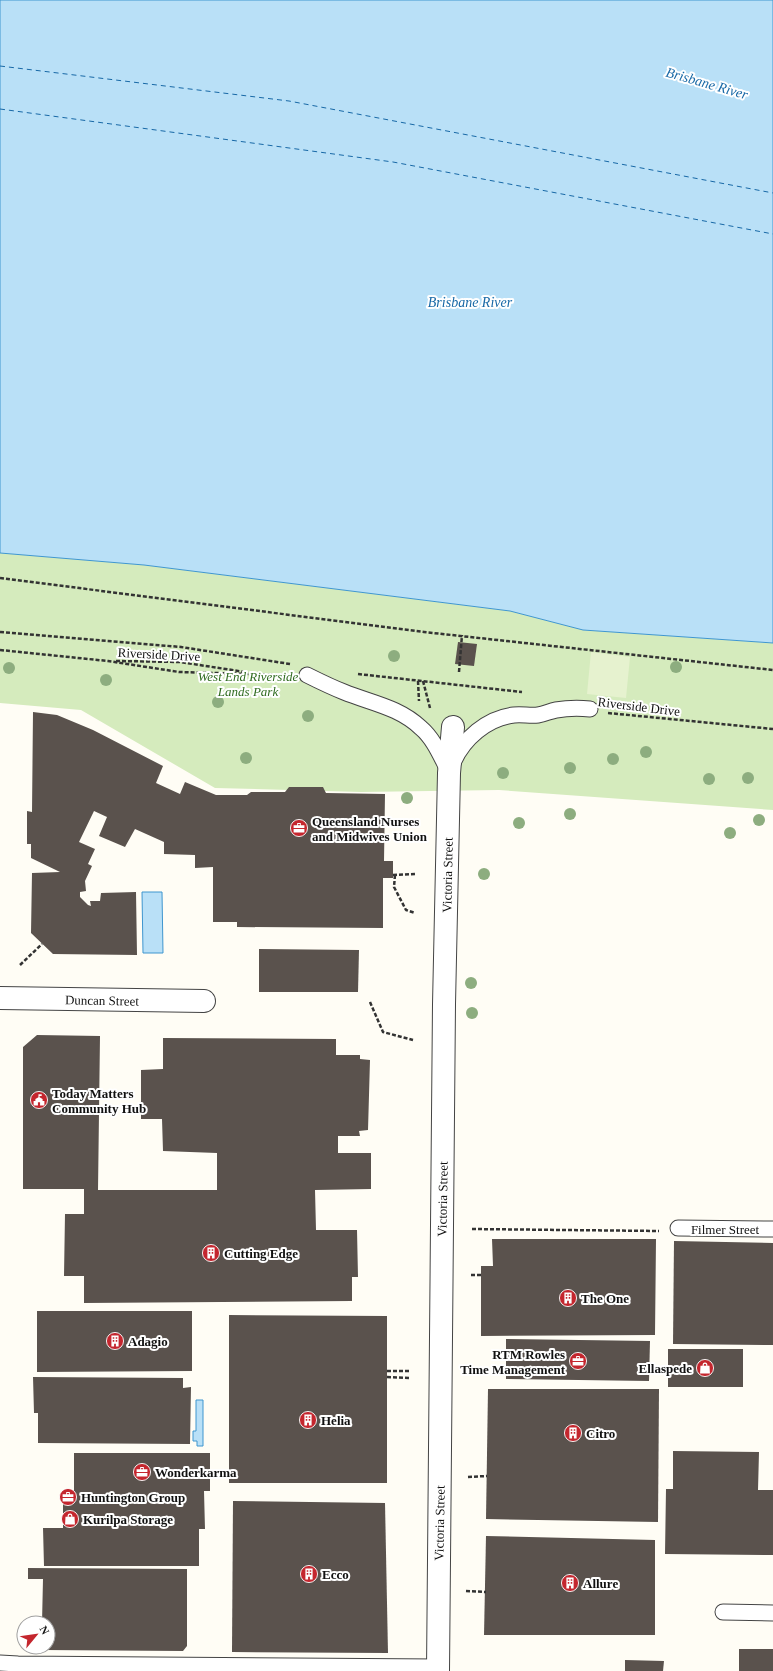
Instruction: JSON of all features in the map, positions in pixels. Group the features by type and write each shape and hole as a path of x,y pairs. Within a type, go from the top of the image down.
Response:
{"street":[{"name":"Victoria Street","path":"438,1669 443,1070 449,773 453,727"},
{"name":"Duncan Street","path":"0,998 204,1001"}],"lane":[{"path":"307,675 343,692 385,706 404,715 421,727 427,734 449,773"},
{"path":"449,773 456,755 467,740 478,731 502,718 514,715 537,715 570,708 590,710"},
{"name":"Filmer Street","path":"671,1230 773,1229"},
{"path":"723,1612 773,1613"},
{"path":"0,1663 438,1669"}],"path":[{"path":"0,578 424,632 773,670"},
{"path":"0,632 181,648 296,665"},
{"path":"459,672 462,635"},
{"name":"Riverside Drive","path":"0,650 108,661 179,672 253,674 180,662 108,661"},
{"path":"350,673 528,693"},
{"name":"Riverside Drive","path":"590,710 613,714 773,729"},
{"path":"414,913 406,910 394,887 394,875 415,874"},
{"path":"20,965 42,944"},
{"path":"370,1002 383,1032 413,1040"},
{"path":"472,1229 671,1230"},
{"path":"471,1275 481,1275"},
{"path":"387,1371 410,1371"},
{"path":"387,1377 410,1378"},
{"path":"468,1476 487,1476"},
{"path":"466,1591 486,1592"}],"green space":[{"name":"West End Riverside Lands Park","path":"0,553 144,565 510,611 583,630 773,643 773,810 499,790 361,792 215,788 81,710 0,703"},
{"path":"591,652 630,657 626,698 587,694"}],"water":[{"name":"Brisbane River","path":"0,0 773,0 773,643 583,630 510,611 144,565 0,553"},
{"path":"142,892 162,892 163,953 143,953"},
{"path":"196,1400 203,1400 203,1446 197,1446 197,1441 193,1441 193,1431 196,1431"}],"building":[{"path":"458,642 477,644 474,666 455,664"},
{"path":"33,712 57,715 93,730 163,766 156,783 180,794 185,782 216,795 247,795 251,792 285,792 289,787 323,787 326,793 385,794 384,861 393,861 393,878 383,878 383,928 237,927 237,922 213,922 213,867 195,868 195,855 164,854 164,842 135,829 125,847 99,836 107,817 94,811 79,842 95,849 88,864 92,866 85,881 86,891 80,892 80,897 91,906 90,901 100,901 101,893 136,892 137,955 53,954 31,933 32,873 60,872 31,858 31,844 27,844 27,811 32,812"},
{"path":"259,949 359,950 358,992 259,992"},
{"path":"37,1035 100,1036 98,1190 217,1190 217,1153 163,1151 162,1119 141,1119 141,1070 163,1069 163,1038 336,1039 336,1055 360,1055 360,1059 370,1060 368,1130 359,1131 360,1136 338,1136 338,1153 371,1153 371,1189 315,1190 316,1230 357,1230 358,1277 352,1277 352,1301 84,1303 84,1276 64,1276 65,1214 84,1214 84,1189 23,1189 23,1047"},
{"name":"The One","path":"492,1239 656,1239 655,1335 481,1336 481,1266 493,1266"},
{"path":"674,1241 773,1243 773,1345 673,1344"},
{"name":"Adagio","path":"37,1311 192,1311 192,1371 37,1372"},
{"name":"Helia","path":"229,1315 387,1316 387,1483 229,1483"},
{"name":"RTM Rowles Time Management","path":"506,1339 650,1341 649,1381 506,1379"},
{"name":"Ellaspede","path":"668,1349 743,1349 743,1387 668,1387"},
{"path":"33,1377 183,1378 183,1388 191,1387 190,1444 38,1443 38,1413 34,1413"},
{"name":"Citro","path":"488,1389 659,1389 658,1522 486,1519"},
{"path":"673,1451 759,1452 758,1490 773,1490 773,1555 665,1554 666,1489 673,1489"},
{"path":"74,1453 210,1453 210,1491 204,1491 205,1529 199,1529 199,1566 44,1566 43,1528 63,1528 63,1490 74,1490"},
{"name":"Ecco","path":"233,1501 385,1503 388,1653 232,1652"},
{"name":"Allure","path":"486,1536 655,1540 655,1635 484,1635"},
{"path":"28,1568 187,1569 187,1646 183,1651 56,1650 56,1615 42,1615 43,1579 28,1579"},
{"path":"739,1649 773,1649 773,1671 739,1671"},
{"path":"625,1660 664,1661 663,1671 625,1671"}],"ferry route":[{"path":"0,66 289,101 773,193"},
{"path":"0,109 393,162 773,234"}],"place":[{"name":"Queensland Nurses and Midwives Union","path":"299,828"},
{"name":"Today Matters Community Hub","path":"39,1100"},
{"name":"Cutting Edge","path":"211,1253"},
{"name":"The One","path":"568,1298"},
{"name":"Adagio","path":"115,1341"},
{"name":"RTM Rowles Time Management","path":"578,1361"},
{"name":"Ellaspede","path":"705,1368"},
{"name":"Helia","path":"308,1420"},
{"name":"Citro","path":"573,1433"},
{"name":"Wonderkarma","path":"142,1472"},
{"name":"Huntington Group","path":"68,1497"},
{"name":"Kurilpa Storage","path":"70,1519"},
{"name":"Ecco","path":"309,1574"},
{"name":"Allure","path":"570,1583"}]}
